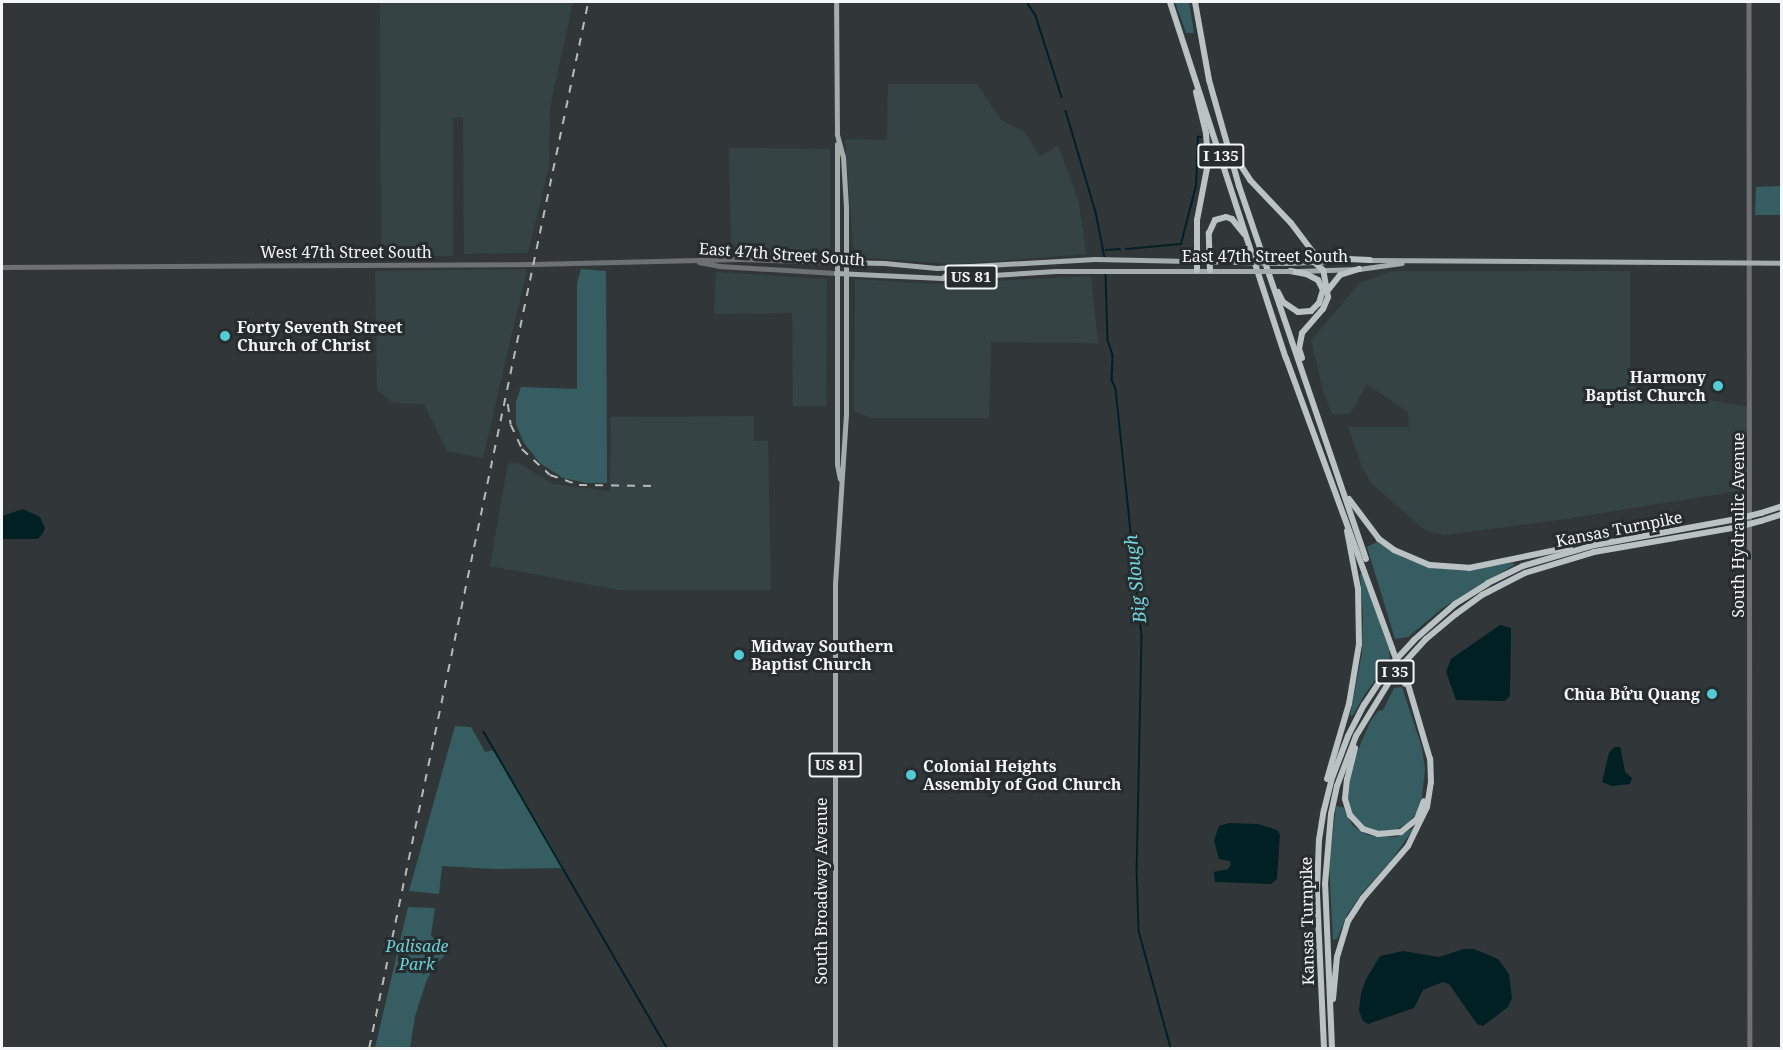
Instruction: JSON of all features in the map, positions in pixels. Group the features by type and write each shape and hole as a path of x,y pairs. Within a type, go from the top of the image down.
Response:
{"highway":[{"name":"I 135","path":"1170,2 1286,358 1342,510"},
{"name":"I 135","path":"1195,2 1209,80 1220,124 1270,280 1344,490"},
{"path":"1181,33 1207,144 1206,182 1197,220 1197,270"},
{"path":"1220,124 1234,156 1250,180 1291,223 1312,252 1325,258 1370,260"},
{"path":"1210,270 1211,225 1219,218 1232,219 1250,242"},
{"path":"1314,262 1323,270 1328,291"},
{"path":"1313,402 1299,349 1300,340 1306,328 1323,309 1328,291 1340,275 1359,269"},
{"name":"US 81","path":"1270,280 1283,302 1291,309 1298,312 1311,311 1319,303 1321,285 1310,275 1290,271"},
{"path":"1344,490 1393,647"},
{"path":"1344,490 1359,515 1379,539 1394,550 1430,565 1469,568 1595,542 1612,542"},
{"name":"Kansas Turnpike","path":"1324,1048 1317,891 1319,840 1324,810 1342,749 1364,705 1390,666 1429,626 1468,596 1504,574 1556,555 1612,542 1737,519 1782,506"},
{"path":"1332,1039 1334,970 1344,932 1364,898 1408,846 1423,819 1429,796 1431,769 1428,746 1342,510"},
{"path":"1324,810 1326,783 1349,704 1359,644 1358,589 1342,510"},
{"name":"Kansas Turnpike","path":"1332,1048 1325,884 1327,834 1337,786 1350,749 1388,681 1426,639 1456,614 1482,595 1525,573 1593,552 1738,527 1782,514"},
{"path":"1388,681 1353,753 1346,786 1345,799 1350,815 1363,829 1374,834 1394,834 1410,826 1419,815 1425,798 1426,755 1406,683"}],"main road":[{"name":"South Broadway Avenue","path":"835,1048 835,623 840,481 837,464 836,2"},
{"name":"South Broadway Avenue","path":"838,139 845,175 846,262 846,415 844,467 840,481"},
{"name":"East 47th Street South","path":"837,262 937,268 981,268 1095,259 1288,263 1370,260 1782,263"},
{"name":"East 47th Street South","path":"836,273 942,278 1095,271 1359,269 1408,262"},
{"path":"898,275 934,274 937,268"},
{"path":"942,278 948,273 974,272 981,268"}],"street":[{"name":"South Hydraulic Avenue","path":"1749,2 1750,1048"},
{"name":"East 47th Street South","path":"690,261 837,262"},
{"name":"East 47th Street South","path":"690,261 719,266 836,273"},
{"name":"West 47th Street South","path":"2,267 690,261"}],"shaded area":[{"path":"380,2 573,2 550,107 549,166 528,253 464,254 463,117 453,118 453,256 381,256"},
{"path":"888,84 977,84 1001,120 1024,131 1040,157 1058,145 1079,203 1086,254 956,264 854,257 845,139 887,140"},
{"path":"729,148 830,149 830,255 731,255"},
{"path":"527,269 483,458 447,451 424,404 393,403 377,390 375,271"},
{"path":"1392,271 1630,271 1630,383 1639,389 1750,407 1750,489 1565,519 1444,535 1426,531 1371,483 1362,467 1348,427 1409,427 1408,412 1367,384 1350,414 1332,414 1324,394 1311,340 1360,283"},
{"path":"716,272 827,279 826,406 793,406 792,313 714,314"},
{"path":"1091,276 1098,343 991,342 989,418 871,418 854,411 855,279 934,284"},
{"path":"754,416 754,441 768,441 771,590 619,590 490,566 508,464 517,462 553,484 610,491 611,417"},
{"path":"23,509 40,517 45,528 43,533 38,539 2,539 2,516"},
{"path":"1500,625 1511,628 1510,696 1505,701 1456,700 1446,672 1451,659"},
{"path":"1614,747 1620,747 1625,772 1632,778 1630,784 1612,786 1602,782 1609,753"},
{"path":"1229,823 1258,824 1277,830 1280,834 1277,879 1271,884 1215,882 1214,872 1228,869 1231,865 1230,861 1219,859 1214,840 1219,826"},
{"path":"1464,949 1474,949 1498,959 1509,974 1512,998 1508,1007 1483,1026 1477,1024 1449,984 1443,982 1423,990 1414,1008 1368,1024 1363,1021 1359,1011 1361,993 1366,979 1380,956 1403,951 1439,957"}],"green space":[{"path":"1175,2 1189,2 1194,33 1186,33"},
{"path":"1781,186 1781,215 1755,215 1756,187"},
{"path":"581,269 606,271 607,483 586,483 563,478 540,463 524,443 516,424 516,402 521,387 577,389 577,283"},
{"path":"1377,542 1404,558 1435,568 1474,569 1513,562 1514,565 1444,607 1408,637 1395,639 1367,547"},
{"path":"1363,573 1389,647 1390,660 1353,715 1350,716 1362,653 1363,616 1360,574"},
{"path":"1402,687 1422,748 1425,770 1422,797 1419,810 1409,822 1394,831 1379,831 1365,827 1351,812 1347,796 1348,783 1353,762 1370,722 1378,711 1383,710 1394,688"},
{"path":"455,726 471,727 485,752 495,750 564,868 495,869 442,866 439,894 409,891"},
{"path":"1336,806 1343,807 1353,826 1367,835 1397,837 1415,827 1390,862 1362,893 1347,915 1337,939 1333,940 1329,864"},
{"name":"Palisade Park","path":"408,907 435,908 431,935 445,955 434,966 426,982 415,1016 410,1048 375,1048"}],"waterway":[{"name":"Big Slough","path":"1027,2 1036,16 1062,97"},
{"name":"Big Slough","path":"1066,111 1096,212 1105,258"},
{"path":"1126,249 1181,244 1196,186 1198,137 1201,137"},
{"path":"1106,250 1120,249"},
{"name":"Big Slough","path":"1106,274 1108,340 1113,355 1112,380 1116,389 1142,637 1137,867 1139,931 1171,1048"},
{"path":"484,732 667,1048"}],"railway":[{"path":"369,1048 588,2"},
{"path":"508,404 511,425 522,449 550,475 579,485 656,486"}],"place":[{"name":"Forty Seventh Street Church of Christ","path":"225,336"},
{"name":"Harmony Baptist Church","path":"1718,386"},
{"name":"Midway Southern Baptist Church","path":"739,655"},
{"name":"Chùa Bửu Quang","path":"1712,694"},
{"name":"Colonial Heights Assembly of God Church","path":"911,775"}]}
